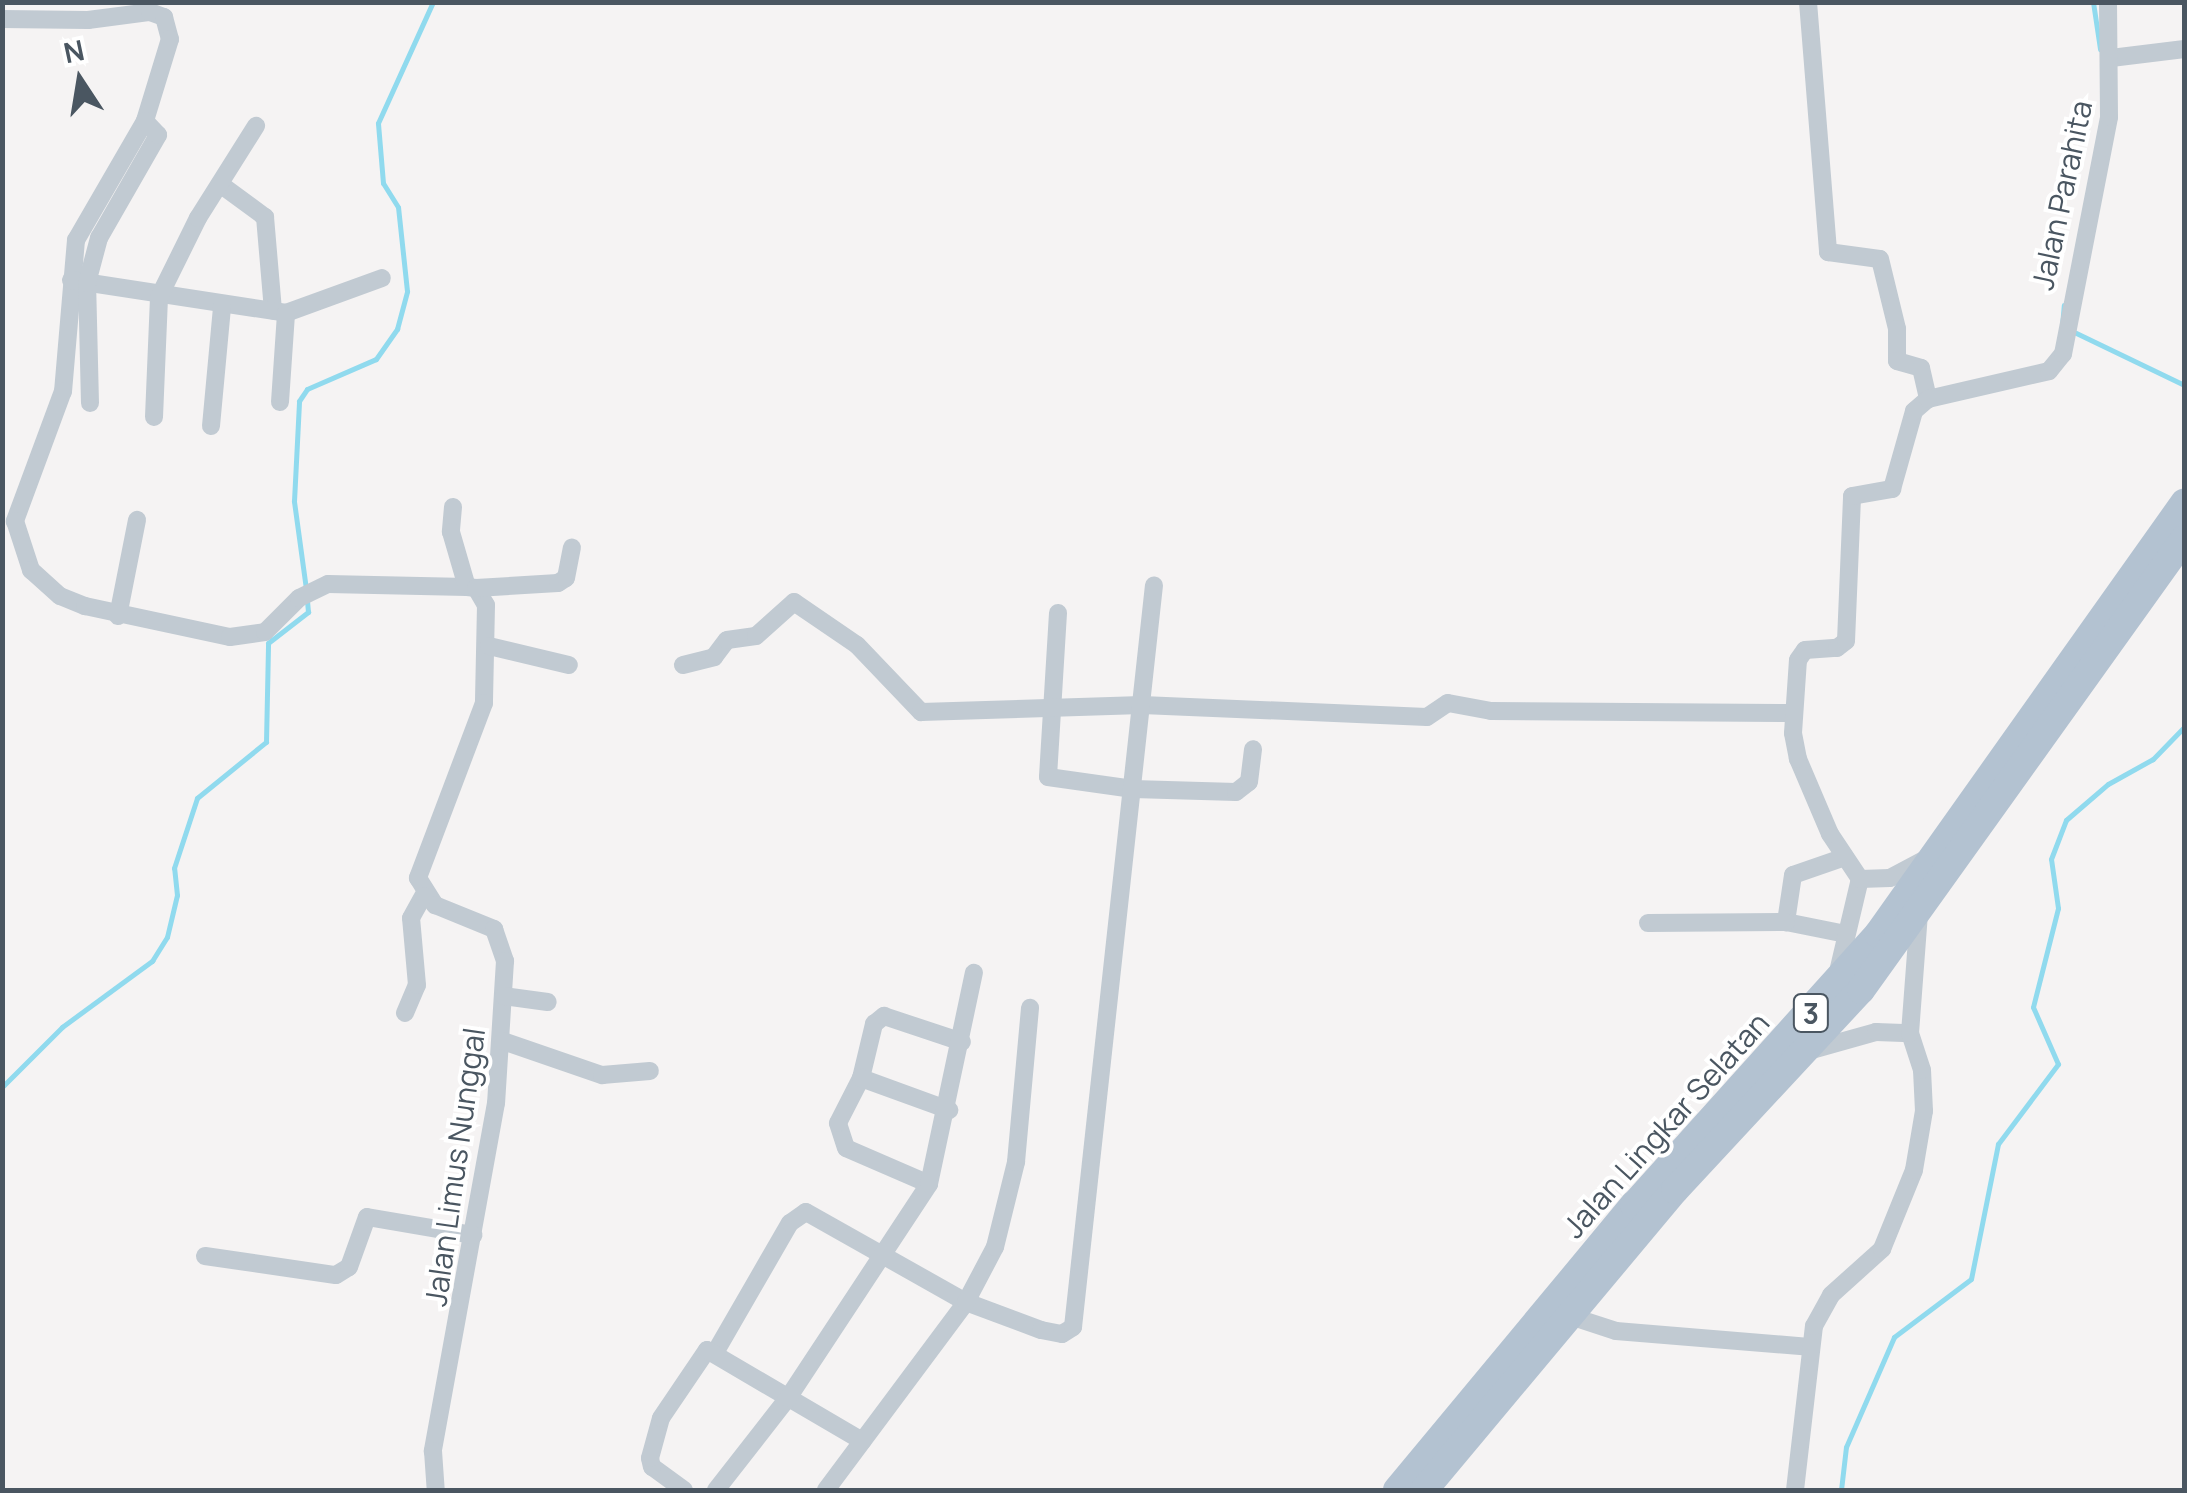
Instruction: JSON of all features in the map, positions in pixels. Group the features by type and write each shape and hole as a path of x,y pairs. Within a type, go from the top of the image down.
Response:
{"main road":[{"name":"Jalan Lingkar Selatan","path":"1398,1490 1634,1205 1835,986 1938,849 2184,504"},
{"name":"Jalan Lingkar Selatan","path":"1424,1490 1570,1316 1804,1052 1919,912 2184,539"}],"street":[{"path":"1808,2 1828,252 1880,259 1898,329 1897,361 1921,368 1928,398 1914,411 1892,489 1852,496 1846,641 1800,652 1793,714 1806,784 1860,879 1835,986"},
{"name":"Jalan Parahita","path":"1928,398 2049,371 2065,334 2103,153 2111,58 2108,2"},
{"path":"2,19 90,11 150,12 166,22 165,70 145,120 76,240 90,403"},
{"path":"2111,58 2184,49"},
{"path":"154,418 160,297 256,126"},
{"path":"220,184 264,217 280,312 280,402"},
{"path":"79,282 222,307 280,312 382,278"},
{"path":"79,282 63,390 18,505 16,537 44,584 118,616 238,638 265,632 319,585 472,587 558,583 566,578 572,548"},
{"path":"211,426 222,307"},
{"path":"405,1013 417,984 411,918 424,896 419,869 484,703 489,646 486,605 472,587 450,532 453,507"},
{"path":"118,616 137,520"},
{"path":"684,1490 652,1467 654,1438 696,1356 716,1351 802,1213 966,1302 1042,1330 1062,1334 1074,1327 1154,585"},
{"path":"684,665 714,657 727,640 756,636 794,602 883,668 916,710 1142,705 1427,718 1448,704 1491,711 1793,714"},
{"path":"1058,613 1048,777 1133,789 1236,792 1249,782 1253,748"},
{"path":"489,646 568,665"},
{"path":"1860,879 1890,878 1938,849"},
{"path":"1786,922 1793,875 1845,857"},
{"name":"Jalan Limus Nunggal","path":"424,896 498,934 504,996 503,1041 474,1236 433,1451 436,1490"},
{"path":"1796,1490 1808,1346 1831,1295 1882,1250 1914,1170 1924,1111 1922,1070 1910,1033 1919,912"},
{"path":"1648,923 1786,922 1846,934"},
{"path":"716,1490 788,1398 884,1259 929,1184 949,1110 974,973"},
{"path":"504,996 548,1002"},
{"path":"826,1490 966,1302 995,1247 1014,1182 1030,1008"},
{"path":"929,1184 846,1148 838,1138 838,1123 861,1078 874,1024 884,1016 962,1042"},
{"path":"1804,1052 1876,1032 1910,1033"},
{"path":"503,1041 602,1075 650,1071"},
{"path":"861,1078 949,1110"},
{"path":"205,1256 336,1275 349,1267 359,1225 367,1218 474,1236"},
{"path":"1570,1316 1616,1332 1808,1346"},
{"path":"716,1351 862,1440"}],"waterway":[{"path":"306,589 294,501 299,401 307,389 376,359 397,329 407,291 398,207 383,183 378,123 433,2"},
{"path":"2093,2 2100,49"},
{"path":"2062,326 2064,305"},
{"path":"2072,331 2184,385"},
{"path":"2,1087 62,1027 152,961 167,937 177,895 174,868 197,798 266,742 268,643 308,612 307,600"},
{"path":"1841,1490 1846,1447 1894,1337 1971,1279 1998,1144 2058,1064 2033,1007 2058,908 2051,859 2066,820 2108,784 2153,759 2184,727"}]}
